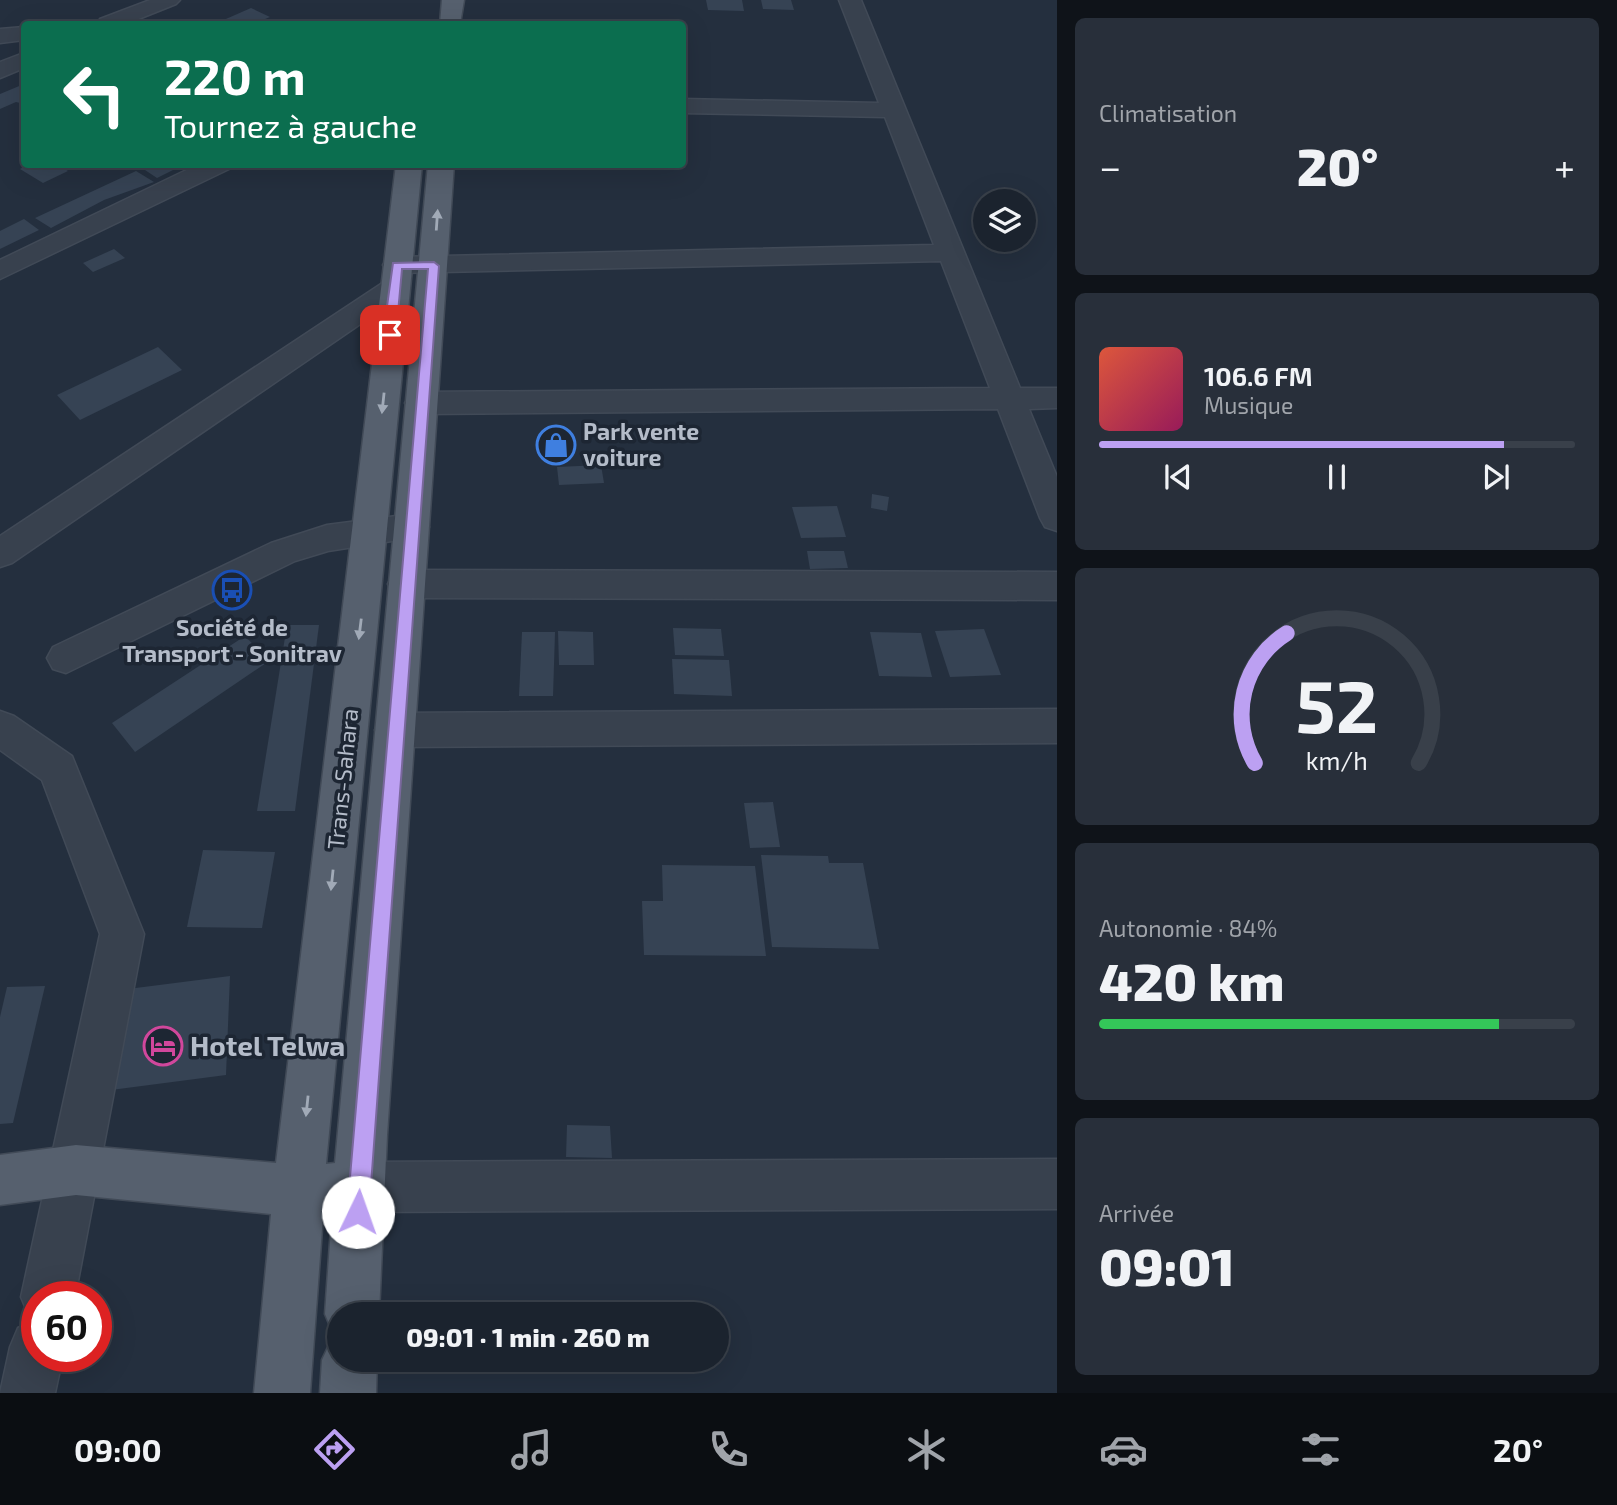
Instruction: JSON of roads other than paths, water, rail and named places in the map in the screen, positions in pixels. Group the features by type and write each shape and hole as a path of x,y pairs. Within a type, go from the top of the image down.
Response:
{"main road":[{"path":"450,21 453,0"},
{"name":"Trans-Sahara","path":"353,1302 359,1187 421,403 408,273 409,168"},
{"name":"Trans-Sahara","path":"282,1393 299,1192 370,530 408,273 440,168"},
{"path":"0,1180 76,1170 299,1192 359,1187"},
{"path":"348,1393 349,1372"}],"street":[{"path":"116,21 169,0"},
{"path":"850,0 1057,518"},
{"path":"0,36 21,34"},
{"path":"0,71 21,61"},
{"path":"686,106 894,110"},
{"path":"0,271 212,168"},
{"path":"0,554 408,273 952,253"},
{"path":"421,403 1057,398"},
{"path":"66,658 283,552 327,538 370,530 412,527"},
{"path":"407,584 1057,586"},
{"path":"395,730 1057,726"},
{"path":"0,727 58,769 122,934 52,1281"},
{"path":"359,1187 1057,1184"},
{"path":"27,1393 32,1372"}],"place":[{"name":"Park vente voiture","path":"556,445"},
{"name":"Société de Transport - Sonitrav","path":"232,590"},
{"name":"Hotel Telwa","path":"163,1046"}]}
